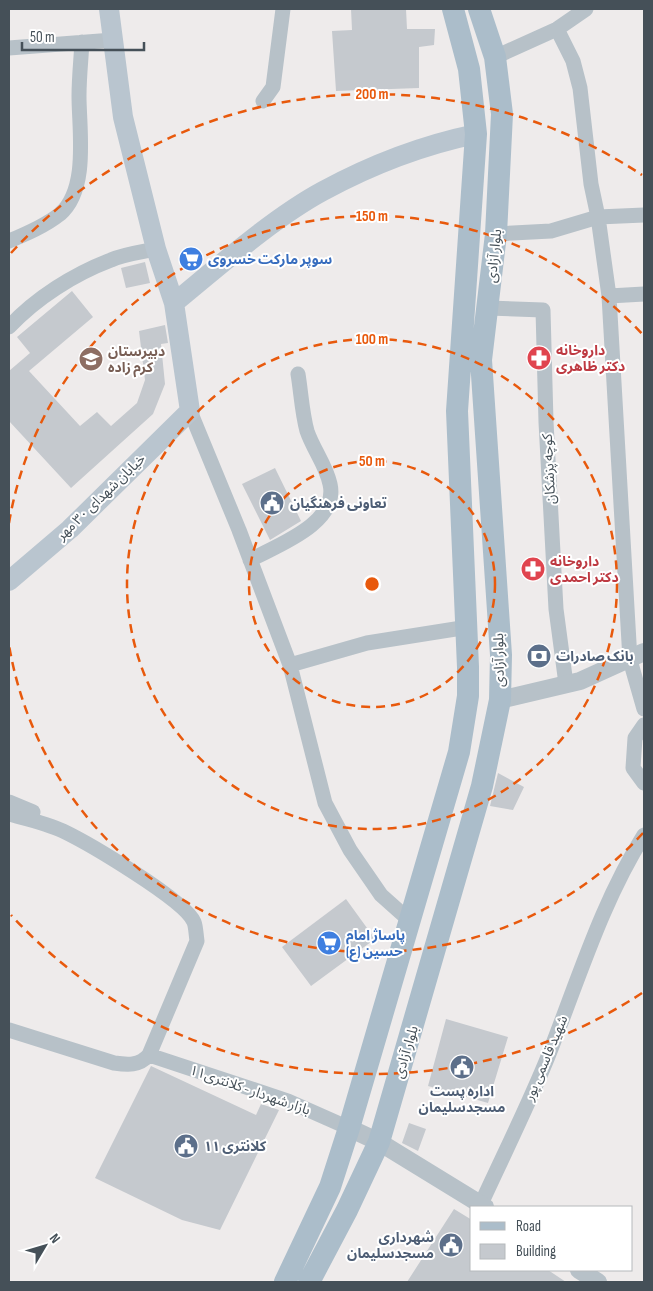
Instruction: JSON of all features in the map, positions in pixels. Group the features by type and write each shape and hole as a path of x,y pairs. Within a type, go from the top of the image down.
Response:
{"main road":[{"path":"109,9 123,117 156,249 174,303 190,410"},
{"name":"بلوار آزادی","path":"285,1282 330,1187 349,1128 459,752 468,696 468,627 457,411 476,134 469,69 454,9"},
{"name":"بلوار آزادی","path":"309,1282 347,1210 379,1142 482,786 500,700 501,655 481,360 496,234 502,114 495,57 479,9"},
{"path":"174,303 226,260 322,191 379,164 443,141 476,134"},
{"name":"خیابان شهدای ۳۰ مهر","path":"9,581 70,529 190,410"},
{"path":"468,696 500,700"}],"street":[{"path":"263,101 273,87 283,9"},
{"path":"495,57 557,28 586,9"},
{"path":"557,28 573,61 580,88 591,184 598,217 608,296 637,656 644,709"},
{"path":"9,48 113,40"},
{"path":"9,241 34,230 61,214 76,190 81,143 79,94 82,42"},
{"path":"496,234 551,231 598,217 644,215"},
{"path":"9,327 21,314 70,279 112,259 156,249"},
{"path":"608,296 644,294"},
{"name":"کوچه پزشکان","path":"488,308 543,310 546,422 555,599 566,684"},
{"path":"250,560 292,538 321,518 331,500 330,483 307,430 298,374"},
{"path":"190,410 290,665 325,803 350,850 381,896 409,920"},
{"path":"290,665 367,643 468,627"},
{"path":"500,700 580,681 637,656"},
{"path":"644,725 635,738 633,768 644,784"},
{"path":"9,802 57,820"},
{"path":"9,814 37,821 77,839 190,913"},
{"path":"9,1030 114,1063 130,1065 143,1062 149,1055 197,941 190,913 118,855 78,832"},
{"name":"شهید قاسمی پور","path":"483,1206 546,1060 606,909 632,854 644,835"},
{"name":"بازار شهردار - کلانتری۱۱","path":"149,1055 288,1101 349,1128"},
{"path":"349,1128 379,1142 483,1206"},
{"path":"580,1271 598,1282"}],"building":[{"path":"351,9 406,9 407,29 435,29 434,45 419,47 419,88 336,91 332,31 352,30"},
{"path":"145,262 150,283 126,288 121,268"},
{"path":"72,291 93,317 29,371 80,426 97,412 111,426 137,403 145,380 139,331 165,325 168,343 161,344 165,384 153,414 71,488 9,421 9,371 30,353 17,337"},
{"name":"تعاونی فرهنگیان","path":"275,468 301,521 270,540 242,484"},
{"path":"498,773 524,787 513,810 490,806"},
{"name":"پاساژ امام حسین (ع)","path":"346,899 375,939 311,986 282,947"},
{"path":"446,1019 508,1037 488,1103 428,1086"},
{"name":"کلانتری ۱۱","path":"151,1066 256,1115 261,1104 279,1110 220,1230 182,1220 95,1178"},
{"path":"409,1123 426,1129 418,1151 402,1143"},
{"name":"شهرداری مسجدسلیمان","path":"454,1209 470,1219 470,1271 550,1271 566,1282 407,1282"}],"place":[{"name":"سوپر مارکت خسروی","path":"191,259"},
{"name":"داروخانه دکتر ظاهری","path":"539,358"},
{"name":"دبیرستان کرم زاده","path":"91,359"},
{"name":"تعاونی فرهنگیان","path":"272,503"},
{"name":"داروخانه دکتر احمدی","path":"533,569"},
{"name":"بانک صادرات","path":"539,656"},
{"name":"پاساژ امام حسین (ع)","path":"329,943"},
{"name":"اداره پست مسجدسلیمان","path":"462,1067"},
{"name":"کلانتری ۱۱","path":"186,1146"},
{"name":"شهرداری مسجدسلیمان","path":"451,1245"}]}
